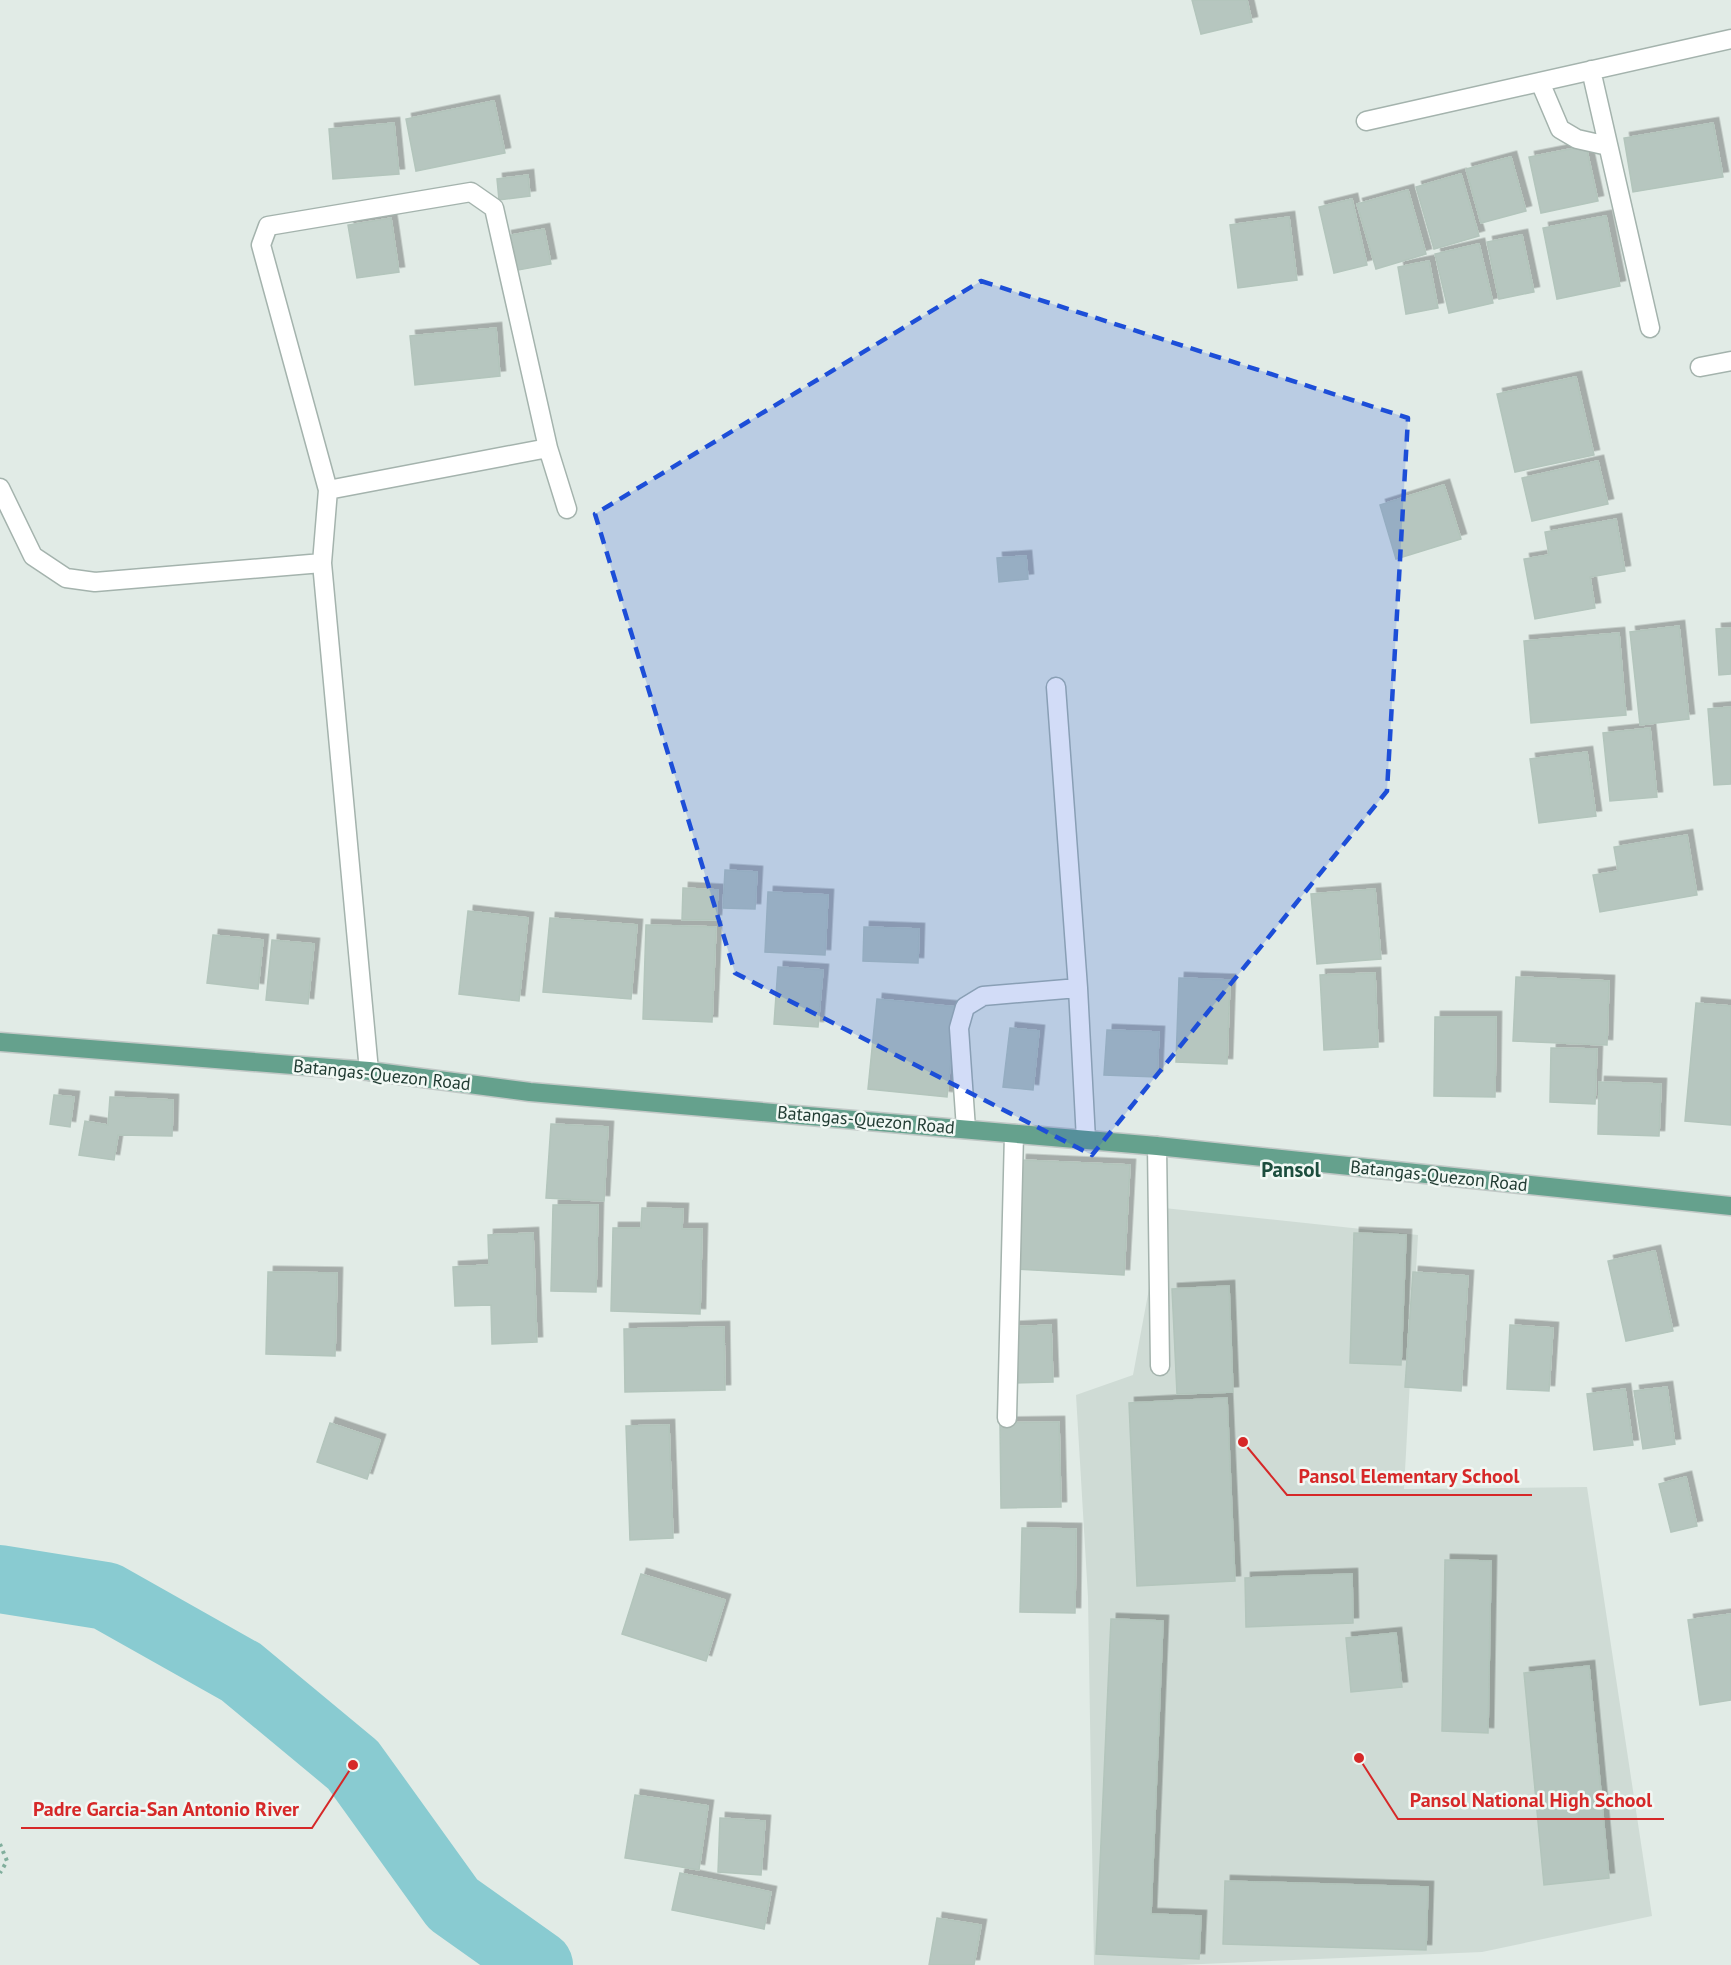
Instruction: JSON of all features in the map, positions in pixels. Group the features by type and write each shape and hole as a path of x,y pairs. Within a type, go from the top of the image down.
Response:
{"main road":[{"name":"Batangas-Quezon Road","path":"0,1042 369,1071 530,1092 1157,1146 1731,1206"}],"street":[{"path":"1366,121 1731,39"},
{"path":"1591,70 1650,328"},
{"path":"1540,82 1560,129 1577,139 1608,146"},
{"path":"369,1071 322,563 328,490 261,245 268,226 471,192 494,208 548,448 567,509"},
{"path":"1700,366 1731,361"},
{"path":"328,490 548,448"},
{"path":"0,489 33,556 66,578 95,582 322,563"},
{"path":"1056,687 1078,988 1086,1140"},
{"path":"966,1129 960,1028 965,1007 983,996 1078,988"},
{"path":"1007,1418 1014,1134"},
{"path":"1157,1146 1160,1366"}],"path":[{"path":"0,1844 7,1861 0,1873"}],"highlighted area":[{"path":"981,281 1408,418 1387,791 1092,1155 735,973 595,514"}],"shaded area":[{"path":"1164,1208 1418,1235 1404,1489 1587,1487 1652,1916 1482,1952 1179,1965 1094,1965 1088,1597 1076,1395 1133,1375"}],"building":[{"path":"1192,0 1247,0 1252,22 1201,34"},
{"path":"494,101 505,153 416,171 406,119"},
{"path":"394,123 399,174 333,179 329,129"},
{"path":"1713,123 1723,177 1633,192 1624,138"},
{"path":"1586,146 1598,201 1541,213 1529,157"},
{"path":"1511,157 1526,211 1481,223 1466,169"},
{"path":"1461,174 1479,236 1434,249 1416,187"},
{"path":"528,175 530,196 499,200 497,179"},
{"path":"1408,190 1426,254 1376,269 1357,204"},
{"path":"1352,199 1367,265 1334,273 1319,207"},
{"path":"1606,216 1620,286 1557,299 1543,228"},
{"path":"1289,217 1297,280 1238,288 1230,225"},
{"path":"391,218 399,272 357,278 348,225"},
{"path":"544,229 551,264 513,271 506,236"},
{"path":"1522,235 1534,292 1499,299 1487,242"},
{"path":"1479,244 1493,303 1449,313 1435,254"},
{"path":"1429,261 1438,308 1406,314 1398,267"},
{"path":"496,328 500,376 415,385 410,336"},
{"path":"1576,377 1594,455 1515,472 1497,394"},
{"path":"1598,461 1608,504 1532,521 1522,478"},
{"path":"1444,485 1461,539 1396,559 1380,505"},
{"path":"1616,519 1625,571 1590,577 1595,608 1535,619 1524,559 1549,555 1545,532"},
{"path":"1026,556 1028,579 999,582 997,558"},
{"path":"1679,626 1689,719 1640,725 1630,632"},
{"path":"1731,628 1731,674 1719,675 1716,629"},
{"path":"1619,633 1626,715 1531,723 1524,641"},
{"path":"1731,707 1731,784 1714,785 1708,709"},
{"path":"1650,728 1657,797 1610,801 1603,733"},
{"path":"1587,752 1596,816 1539,823 1530,759"},
{"path":"1687,835 1697,895 1600,912 1593,875 1618,871 1614,847"},
{"path":"725,870 757,872 755,909 723,908"},
{"path":"683,888 718,890 716,920 682,920"},
{"path":"1375,889 1381,959 1317,964 1311,894"},
{"path":"768,892 828,895 825,955 765,952"},
{"path":"468,911 528,918 519,1001 459,994"},
{"path":"550,918 637,925 631,999 543,992"},
{"path":"646,925 716,927 712,1022 643,1019"},
{"path":"864,927 919,929 918,963 863,961"},
{"path":"213,935 263,940 258,989 207,983"},
{"path":"272,940 314,944 308,1004 266,1000"},
{"path":"778,967 823,970 818,1027 774,1024"},
{"path":"1375,973 1378,1047 1324,1050 1320,975"},
{"path":"1516,977 1609,981 1607,1045 1513,1041"},
{"path":"1179,978 1230,980 1227,1064 1176,1062"},
{"path":"877,999 956,1007 947,1097 868,1089"},
{"path":"1696,1003 1731,1006 1731,1125 1685,1121"},
{"path":"1435,1017 1496,1017 1495,1097 1434,1096"},
{"path":"1010,1028 1039,1031 1033,1090 1003,1087"},
{"path":"1107,1030 1159,1032 1157,1077 1104,1075"},
{"path":"1551,1048 1597,1049 1595,1104 1550,1102"},
{"path":"1599,1082 1661,1084 1659,1136 1598,1134"},
{"path":"54,1095 74,1097 70,1127 50,1124"},
{"path":"110,1097 173,1100 172,1136 118,1135 114,1160 79,1155 85,1121 108,1125"},
{"path":"551,1124 608,1127 604,1201 546,1198"},
{"path":"1021,1160 1130,1165 1124,1275 1016,1269"},
{"path":"553,1205 598,1205 596,1292 551,1291"},
{"path":"642,1208 683,1209 682,1229 702,1229 700,1314 611,1311 613,1228 641,1228"},
{"path":"533,1233 537,1342 492,1344 491,1305 455,1306 453,1267 489,1265 488,1235"},
{"path":"1354,1233 1406,1235 1401,1365 1350,1363"},
{"path":"1655,1251 1673,1331 1626,1341 1608,1261"},
{"path":"268,1272 337,1273 335,1356 266,1354"},
{"path":"1413,1272 1468,1276 1461,1391 1405,1387"},
{"path":"1229,1286 1233,1392 1177,1394 1172,1289"},
{"path":"1051,1325 1053,1382 1014,1383 1013,1327"},
{"path":"1510,1325 1553,1328 1549,1391 1507,1389"},
{"path":"724,1327 725,1390 625,1392 624,1329"},
{"path":"1667,1387 1675,1444 1643,1449 1634,1391"},
{"path":"1625,1389 1633,1445 1594,1450 1587,1394"},
{"path":"1227,1398 1235,1581 1137,1586 1129,1403"},
{"path":"1059,1422 1061,1507 1001,1508 1000,1423"},
{"path":"330,1423 380,1440 367,1479 317,1462"},
{"path":"669,1425 673,1538 630,1540 626,1426"},
{"path":"1686,1477 1697,1526 1671,1532 1659,1484"},
{"path":"1022,1528 1076,1529 1075,1613 1020,1612"},
{"path":"1445,1560 1491,1561 1488,1733 1442,1731"},
{"path":"641,1574 725,1600 706,1661 622,1634"},
{"path":"1352,1574 1353,1623 1246,1627 1245,1578"},
{"path":"1731,1614 1731,1700 1700,1705 1688,1620"},
{"path":"1111,1619 1163,1621 1151,1914 1201,1916 1199,1959 1096,1954"},
{"path":"1396,1633 1402,1687 1351,1692 1346,1638"},
{"path":"1589,1666 1609,1878 1544,1885 1524,1673"},
{"path":"635,1795 708,1806 699,1870 625,1858"},
{"path":"720,1818 765,1821 761,1875 718,1872"},
{"path":"680,1873 771,1892 764,1929 672,1910"},
{"path":"1225,1881 1428,1887 1426,1950 1223,1944"},
{"path":"937,1918 981,1925 974,1965 929,1965"}],"waterway":[{"path":"0,1579 106,1596 241,1672 353,1765 453,1904 539,1965"}],"place":[{"name":"Pansol Elementary School","path":"1243,1442"},
{"name":"Pansol National High School","path":"1359,1758"},
{"name":"Padre Garcia-San Antonio River","path":"353,1765"}],"district":[{"name":"Pansol","path":"1291,1170"}]}
